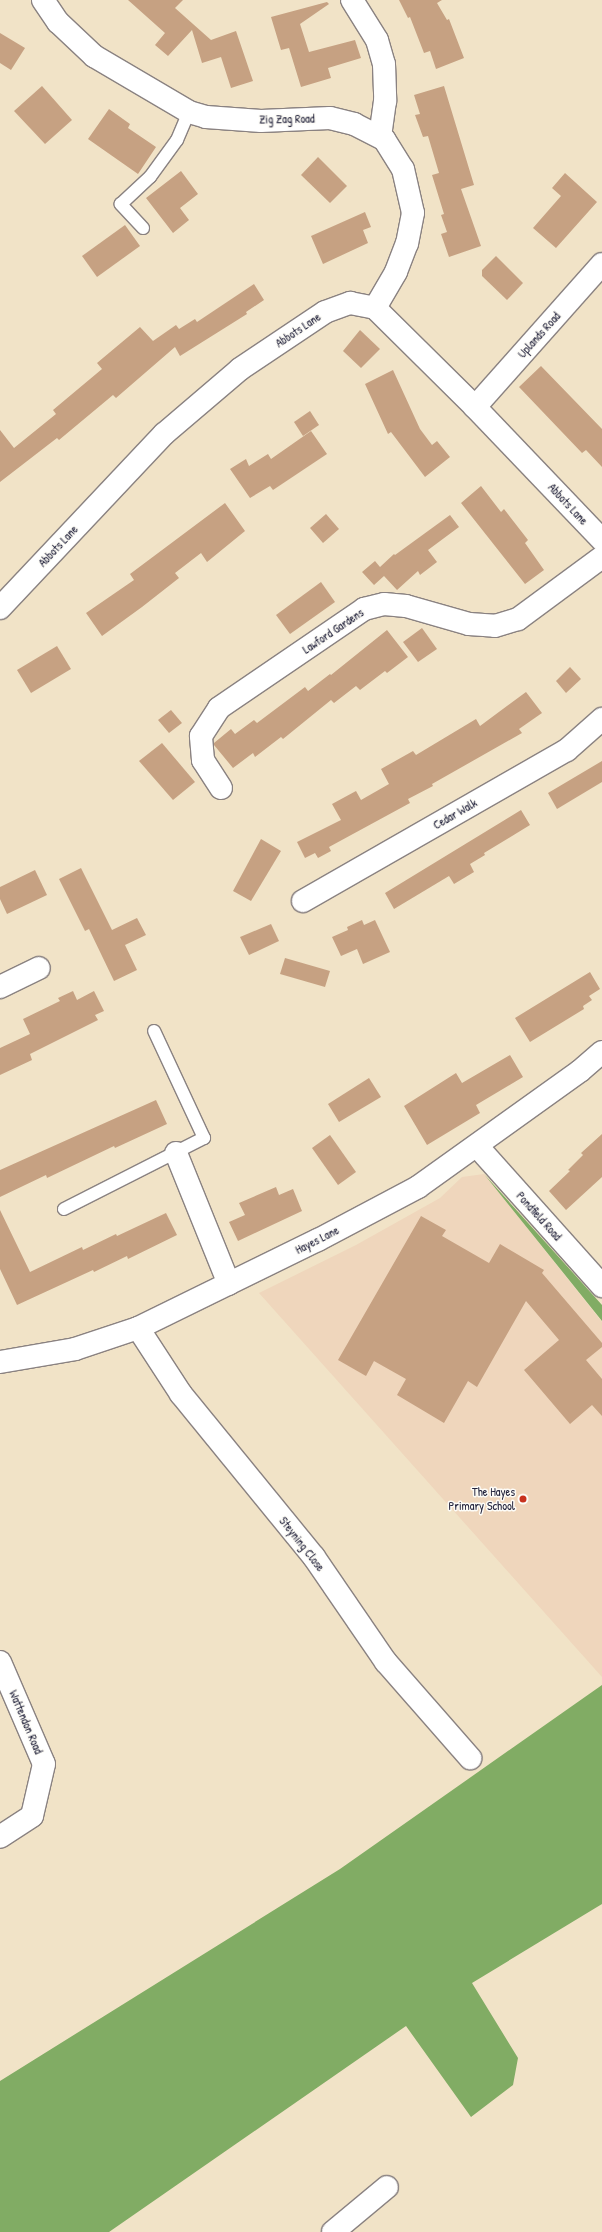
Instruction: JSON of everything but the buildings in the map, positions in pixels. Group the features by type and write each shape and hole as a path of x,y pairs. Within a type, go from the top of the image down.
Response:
{"street":[{"name":"Zig Zag Road","path":"44,0 58,22 94,56 189,112 206,117 261,121 330,118 354,124 380,136 389,145 403,169 413,213 407,243 396,272 375,308"},
{"path":"352,0 377,40 384,64 385,101 380,136"},
{"name":"Uplands Road","path":"476,407 602,264"},
{"name":"Abbots Lane","path":"0,608 164,434 240,369 325,312 350,303 375,308 476,407 602,540"},
{"name":"Lawford Gardens","path":"221,788 203,760 201,736 219,708 364,609 384,604 406,606 469,624 495,626 518,619 602,557"},
{"name":"Cedar Walk","path":"303,901 567,750 602,719"},
{"path":"0,987 39,968"},
{"name":"Hayes Lane","path":"0,1362 75,1349 138,1328 229,1284 418,1188 580,1071 602,1052"},
{"name":"Pondfield Road","path":"477,1146 602,1286"},
{"path":"176,1153 229,1284"},
{"name":"Steyning Close","path":"138,1328 181,1394 314,1557 386,1662 470,1758"},
{"name":"Wattendon Road","path":"0,1662 44,1764 32,1816 0,1837"},
{"path":"333,2232 387,2188"}],"lane":[{"path":"143,228 121,204 150,177 177,140 189,112"},
{"path":"64,1209 204,1138 154,1031"}],"shaded area":[{"name":"The Hayes Primary School","path":"484,1174 602,1322 602,1677 259,1293 356,1245 440,1198 462,1177"}],"green space":[{"path":"484,1174 602,1305 602,1321"},
{"path":"602,1685 602,1904 472,1983 518,2058 513,2085 471,2117 406,2026 109,2232 0,2232 0,2081 340,1869"}],"place":[{"name":"The Hayes Primary School","path":"523,1499"}]}
